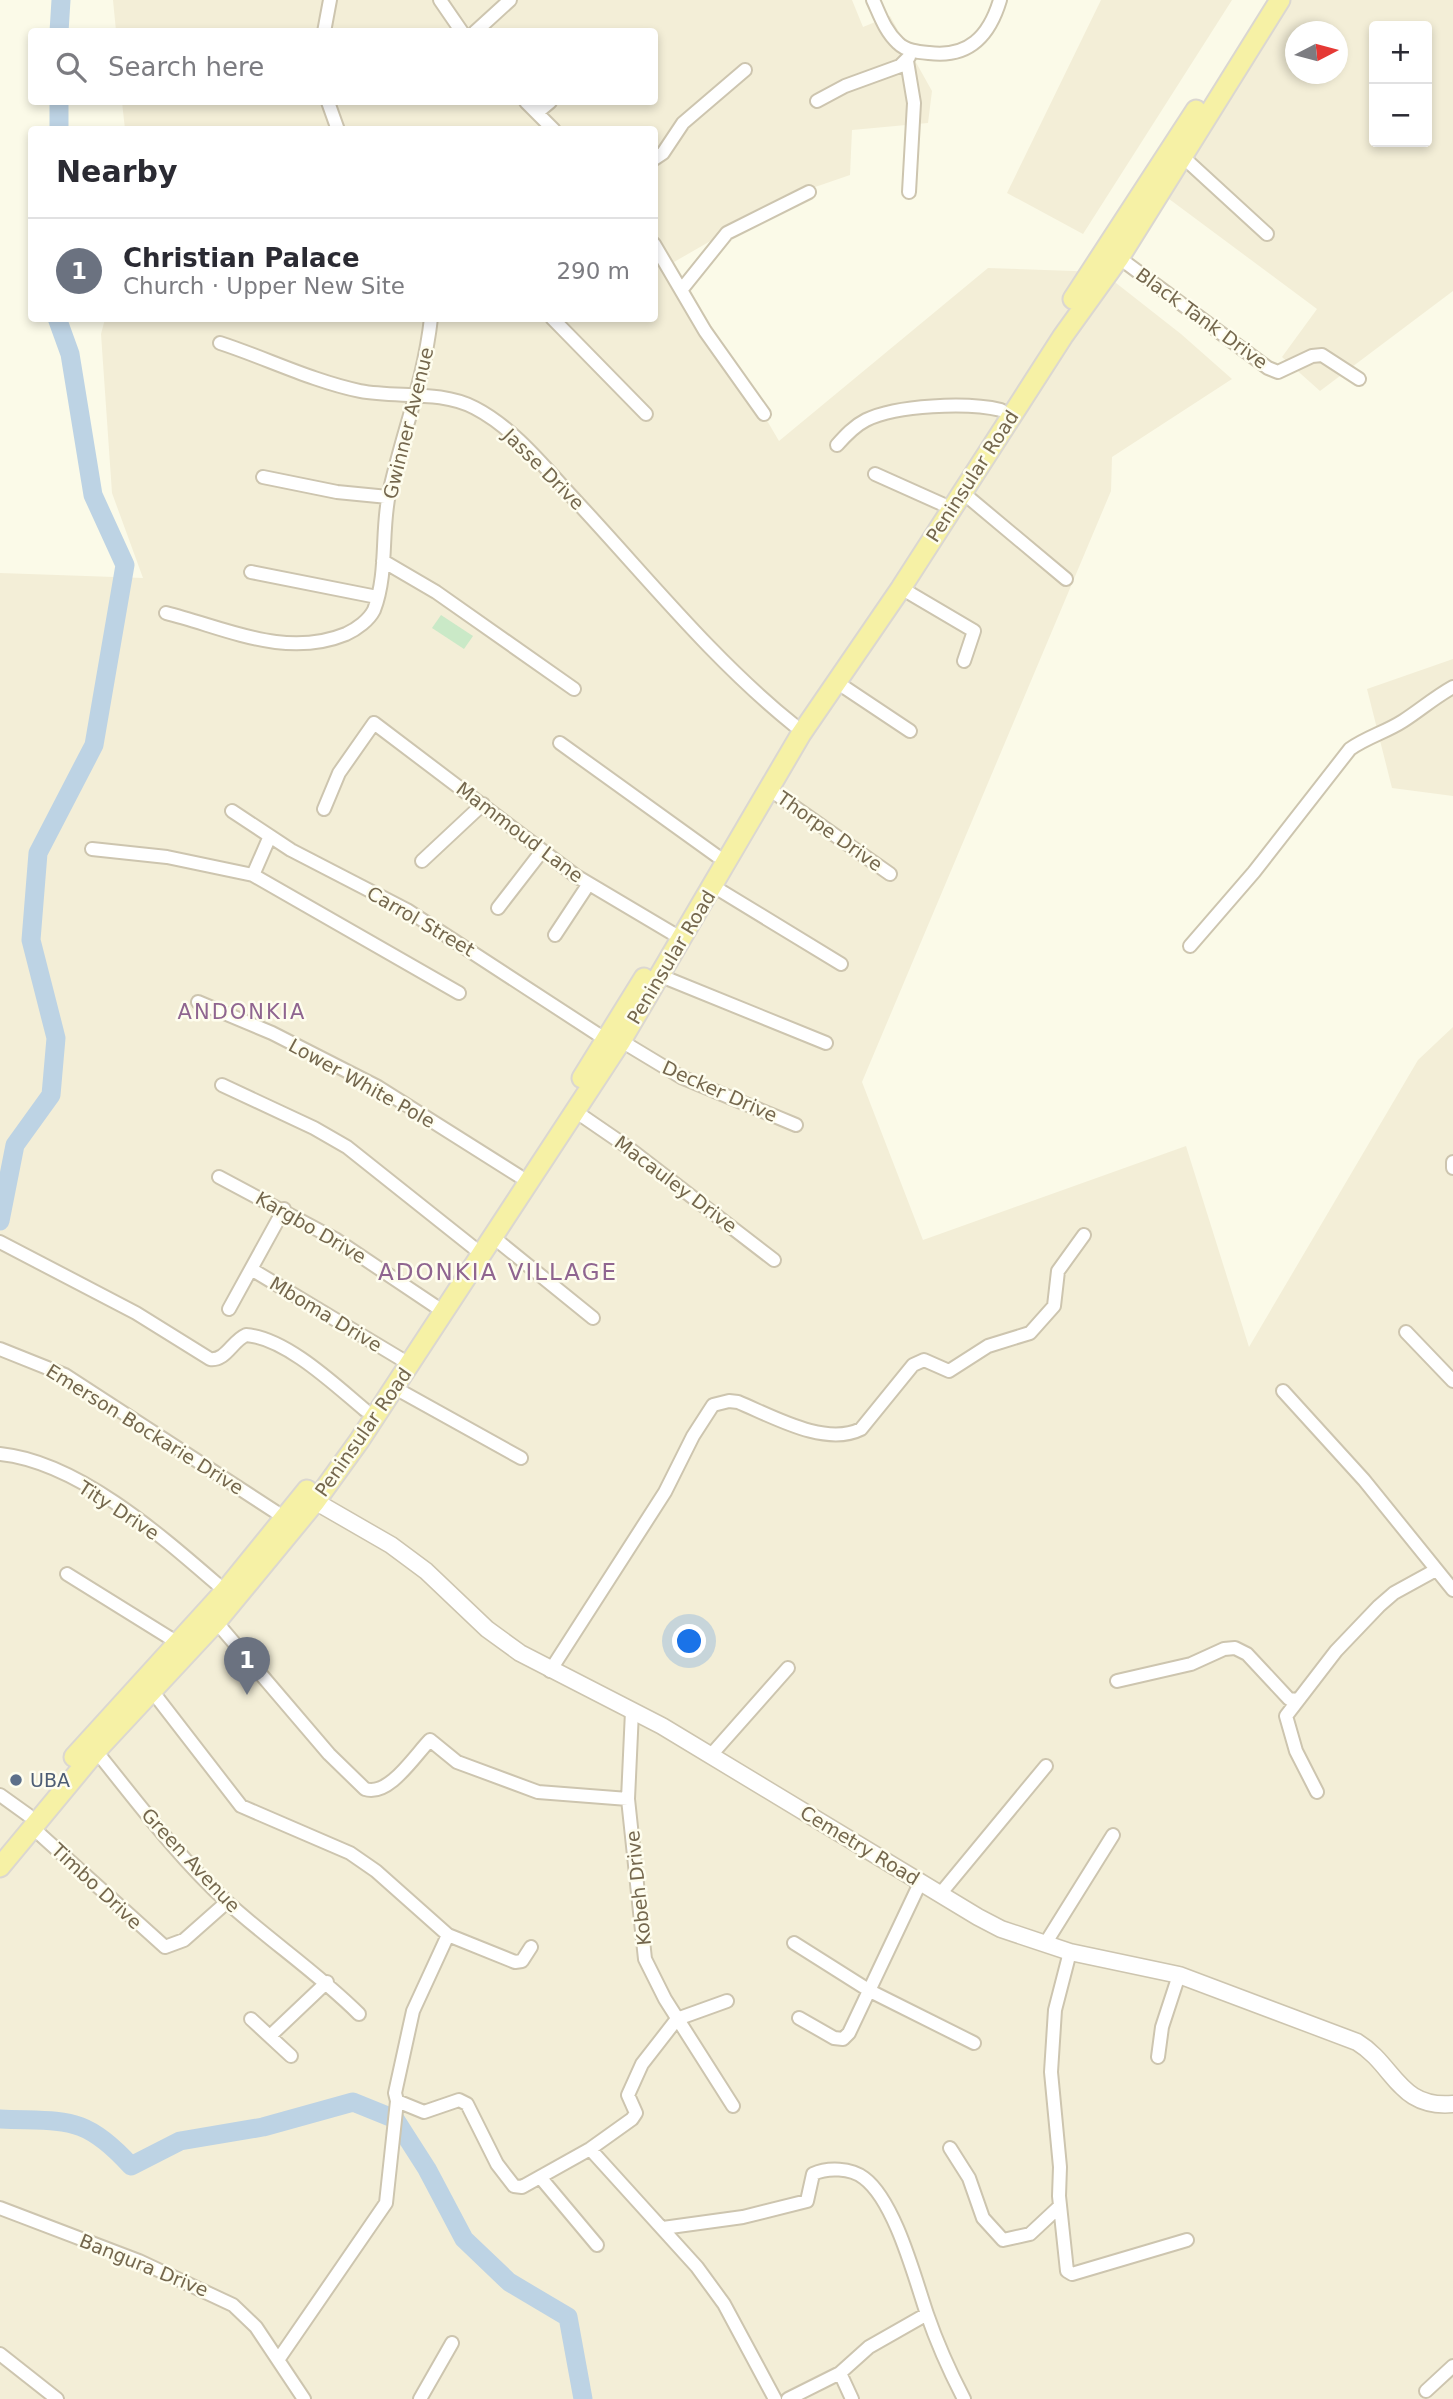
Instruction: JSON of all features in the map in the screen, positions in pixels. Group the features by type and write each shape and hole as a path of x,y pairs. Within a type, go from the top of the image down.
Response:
{"main road":[{"name":"Peninsular Road","path":"0,1849 31,1821 96,1751 148,1686 178,1643 212,1617 225,1591 285,1518 309,1498 519,1176 612,1038 661,975 801,734 901,588 1063,336 1266,0"},
{"name":"Peninsular Road","path":"0,1867 89,1739 148,1686 212,1617 395,1388 575,1111 612,1038 794,725 942,504 1001,410 1183,157 1280,0"}],"street":[{"path":"325,28 330,0"},
{"path":"440,0 459,28"},
{"path":"479,28 510,0"},
{"path":"873,0 887,31 909,56 914,103 909,191"},
{"path":"817,101 909,56 944,55 967,49 984,34 1000,0"},
{"path":"658,156 683,123 745,70"},
{"path":"329,105 337,126"},
{"path":"530,105 550,126"},
{"path":"538,112 546,105"},
{"path":"1183,157 1267,234"},
{"path":"682,289 727,233 809,192"},
{"path":"658,250 705,331 764,414"},
{"name":"Black Tank Drive","path":"1113,254 1268,368 1278,372 1322,355 1359,379"},
{"name":"Gwinner Avenue","path":"166,612 275,643 298,645 323,642 353,631 373,611 383,561 388,497 418,396 430,322"},
{"path":"556,322 646,414"},
{"name":"Jasse Drive","path":"220,343 356,390 395,397 418,396 458,401 476,408 499,424 537,460 738,674 794,725"},
{"path":"837,445 867,419 899,412 956,405 977,405 1001,410"},
{"path":"875,474 942,504"},
{"path":"263,477 337,492 388,497"},
{"path":"962,492 1066,579"},
{"path":"383,561 436,592 574,689"},
{"path":"251,572 377,597"},
{"path":"901,588 974,631 964,661"},
{"path":"838,683 910,731"},
{"path":"1190,946 1254,872 1350,750 1369,736 1406,720 1423,704 1453,687"},
{"name":"Mammoud Lane","path":"324,809 339,773 373,723 588,885 672,933"},
{"path":"560,743 717,856"},
{"name":"Thorpe Drive","path":"769,789 890,874"},
{"path":"422,861 483,804"},
{"name":"Carrol Street","path":"232,811 270,836 407,910 612,1038"},
{"path":"253,875 270,836"},
{"path":"92,849 167,857 253,875 459,993"},
{"path":"498,908 542,851"},
{"path":"555,935 588,885"},
{"path":"713,887 841,964"},
{"path":"661,975 826,1043"},
{"name":"Lower White Pole","path":"198,1002 272,1033 378,1087 519,1176"},
{"name":"Decker Drive","path":"612,1038 699,1086 796,1125"},
{"path":"222,1085 314,1128 346,1147 474,1248"},
{"name":"Macauley Drive","path":"575,1111 626,1146 774,1260"},
{"name":"Kargbo Drive","path":"219,1177 284,1209 387,1271 435,1306"},
{"path":"229,1309 284,1209"},
{"path":"550,1671 665,1492 693,1436 713,1405 738,1402 812,1431 853,1433 866,1423 913,1366 924,1360 949,1371 988,1346 1030,1333 1054,1306 1058,1271 1084,1235"},
{"path":"493,1237 593,1318"},
{"path":"0,1242 136,1313 210,1359 218,1360 237,1339 246,1335 267,1341 304,1362 365,1410"},
{"name":"Mboma Drive","path":"251,1269 401,1359"},
{"path":"1406,1332 1453,1381"},
{"name":"Emerson Bockarie Drive","path":"0,1349 65,1376 285,1518"},
{"path":"395,1388 521,1458"},
{"path":"1283,1391 1364,1480 1434,1571 1453,1590"},
{"name":"Tity Drive","path":"0,1454 26,1457 120,1507 166,1540 225,1591"},
{"name":"Cemetry Road","path":"309,1498 417,1564 487,1629 550,1671 632,1711 712,1755 1001,1929 1070,1952 1179,1975 1357,2042 1369,2049 1388,2074 1416,2099 1428,2104 1453,2104"},
{"path":"1317,1792 1296,1751 1286,1716 1336,1651 1379,1606 1394,1593 1434,1571"},
{"path":"67,1574 178,1643"},
{"path":"212,1617 329,1754 365,1789 372,1791 383,1788 430,1740 457,1762 538,1792 628,1799"},
{"path":"1117,1681 1191,1664 1224,1649 1235,1648 1247,1654 1289,1699 1297,1700"},
{"path":"712,1755 788,1668"},
{"path":"148,1686 241,1806 350,1853 376,1871 448,1935 514,1962 522,1961 531,1947"},
{"name":"Kobeh Drive","path":"632,1711 628,1799 645,1959 677,2019 733,2106"},
{"name":"Green Avenue","path":"96,1751 157,1827 227,1902 327,1982 359,2014"},
{"path":"941,1893 1046,1766"},
{"name":"Timbo Drive","path":"0,1795 160,1944 176,1945 227,1902"},
{"path":"1045,1944 1113,1835"},
{"path":"799,2018 834,2038 843,2039 870,1991 921,1881"},
{"path":"278,2360 386,2203 396,2081 413,2011 448,1935"},
{"path":"794,1943 870,1991 974,2043"},
{"path":"1070,1952 1059,1986 1051,2072 1067,2271 1072,2274 1187,2240"},
{"path":"1158,2057 1162,2027 1179,1975"},
{"path":"270,2036 327,1982"},
{"path":"396,2105 424,2112 459,2100 467,2104 503,2173 514,2186 522,2188 590,2149 632,2119 636,2113 628,2095 642,2064 677,2019 727,2001"},
{"path":"251,2018 291,2056"},
{"path":"950,2148 969,2178 983,2218 1003,2240 1030,2234 1060,2206"},
{"path":"590,2149 682,2247 724,2304 775,2399"},
{"path":"663,2228 743,2217 807,2201 813,2174 832,2169 855,2173 876,2191 902,2239 927,2314 964,2399"},
{"path":"540,2177 597,2245"},
{"name":"Bangura Drive","path":"0,2208 213,2294 240,2312 270,2348 304,2399"},
{"path":"788,2399 840,2373 869,2347 927,2314"},
{"path":"420,2399 452,2343"},
{"path":"0,2354 57,2399"},
{"path":"1426,2391 1453,2366"},
{"path":"840,2373 852,2399"}],"shaded area":[{"path":"113,0 852,0 863,27 890,16 932,91 928,123 852,130 850,175 789,196 674,262 779,441 988,268 1102,272 1181,334 1232,379 1112,457 1111,491 862,1082 923,1240 1186,1146 1249,1347 1418,1060 1453,1027 1453,2399 0,2399 0,573 143,578 112,493 101,334 104,322 658,322 658,126 125,126 122,105 658,105 658,28 116,28"},
{"path":"1101,0 1232,0 1083,234 1007,193"},
{"path":"1274,0 1453,0 1453,291 1320,391 1282,357 1317,309 1157,190"},
{"path":"1453,659 1453,796 1392,788 1367,689"}],"green space":[{"path":"441,615 473,636 464,649 432,628"}],"waterway":[{"path":"59,28 61,0"},
{"path":"59,105 59,126"},
{"path":"0,1221 15,1145 51,1095 56,1038 31,940 38,853 94,745 125,565 93,495 70,354 58,322"},
{"path":"0,2119 73,2124 100,2137 131,2166 180,2141 263,2127 353,2102 395,2119 427,2169 464,2239 509,2282 568,2317 583,2399"}],"place":[{"name":"Christian Palace","path":"247,1695"},
{"name":"UBA","path":"16,1780"}],"district":[{"name":"ANDONKIA","path":"242,1012"},
{"name":"ADONKIA VILLAGE","path":"498,1272"}]}
